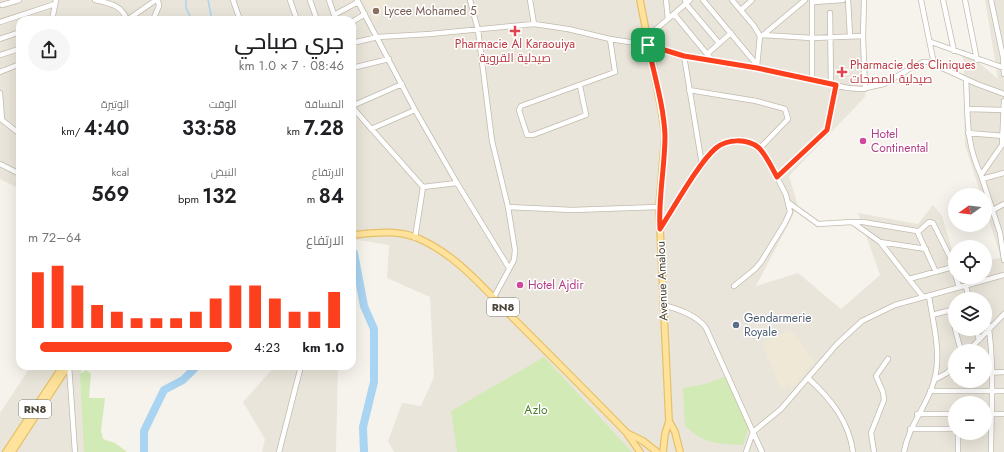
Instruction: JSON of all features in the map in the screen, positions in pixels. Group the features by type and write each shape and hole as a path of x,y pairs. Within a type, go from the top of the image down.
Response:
{"main road":[{"name":"Avenue Amalou","path":"640,0 665,136 659,208 669,421"},
{"name":"RN8","path":"356,235 389,233 415,238 447,255 494,297 626,432 640,452"},
{"name":"RN8","path":"12,452 61,370"},
{"name":"RN8","path":"6,452 57,378 65,370"},
{"path":"663,452 665,434 669,421"},
{"path":"669,421 675,432 680,452"},
{"name":"RN8","path":"626,432 643,441 657,452"}],"street":[{"path":"2,5 19,0"},
{"path":"95,0 117,6 121,9 125,16"},
{"path":"117,6 118,0"},
{"path":"133,16 157,0 159,6 155,16"},
{"path":"233,0 239,16"},
{"path":"290,0 296,16"},
{"path":"310,0 315,16"},
{"path":"329,0 334,16"},
{"path":"470,0 478,30 492,141 508,207 515,250 514,260 494,297"},
{"path":"530,0 534,24"},
{"path":"666,0 668,18"},
{"path":"647,38 685,2 690,0"},
{"path":"703,0 757,67"},
{"path":"732,0 762,36 812,38 831,36 863,36"},
{"path":"741,10 752,0"},
{"path":"757,67 762,36 805,0"},
{"path":"812,79 812,1 843,0"},
{"path":"848,0 850,36"},
{"path":"864,0 863,36 865,89"},
{"path":"921,0 931,42 934,64"},
{"path":"943,0 954,51"},
{"path":"965,0 977,60"},
{"path":"990,0 1004,56 1004,74"},
{"path":"338,16 358,1 415,110 457,183 509,268"},
{"path":"53,16 56,2"},
{"path":"17,16 56,2"},
{"path":"685,2 719,43"},
{"path":"830,13 831,84"},
{"path":"356,20 365,14"},
{"path":"674,14 712,61"},
{"path":"0,22 16,16"},
{"path":"356,42 378,37 478,30 534,24 568,28 610,40 648,45 684,56 757,67 848,88 865,89 884,84 923,62 934,64 1004,94"},
{"path":"0,39 16,33"},
{"path":"707,54 730,33"},
{"path":"580,86 586,115 533,135 527,135 519,107 615,72 610,40"},
{"path":"931,42 977,60 1004,68"},
{"path":"0,55 16,49"},
{"path":"684,56 702,165"},
{"path":"356,67 389,59"},
{"path":"0,72 16,66"},
{"path":"966,79 970,148 1002,232 1004,260"},
{"path":"356,104 402,84"},
{"path":"777,177 827,130 836,85"},
{"path":"689,90 756,101 785,109 788,120 759,149"},
{"path":"0,93 1,120 16,131"},
{"path":"982,177 1003,146 1004,101"},
{"path":"968,109 1003,110"},
{"path":"371,129 415,110"},
{"path":"356,111 422,187 415,238"},
{"path":"968,133 1003,136"},
{"path":"660,229 714,149 726,142 740,142 759,149 777,177 789,203 789,216 761,262 755,269 734,286"},
{"path":"0,164 16,172"},
{"path":"982,177 1003,173 1004,179"},
{"path":"422,187 457,183"},
{"path":"789,203 818,224 868,222 918,232"},
{"path":"993,210 1004,204"},
{"path":"508,207 572,210 659,208"},
{"path":"852,222 880,242 923,297"},
{"path":"918,232 929,222 933,223 948,256"},
{"path":"918,232 936,272"},
{"path":"880,242 926,249"},
{"path":"909,279 948,268"},
{"path":"746,452 754,432 781,410 847,333 862,321 895,305 1004,275"},
{"path":"966,286 967,292"},
{"path":"904,452 910,429 930,391 934,380 936,347 929,296"},
{"path":"663,305 673,307 703,323 724,366 762,452"},
{"path":"932,315 948,310"},
{"path":"992,325 1004,314"},
{"path":"978,336 979,340"},
{"path":"975,344 982,336"},
{"path":"874,452 871,433 884,400 883,392 876,376 888,359"},
{"path":"69,370 75,452"},
{"path":"279,452 300,370"},
{"path":"992,373 1004,372"},
{"path":"934,380 947,373"},
{"path":"808,378 832,401 843,422 853,452"},
{"path":"930,391 1004,391"},
{"path":"991,391 991,396"},
{"path":"917,414 948,414"},
{"path":"992,414 1004,414"},
{"path":"910,429 948,429"},
{"path":"958,440 958,452"},
{"path":"991,440 991,452"}],"shaded area":[{"path":"0,0 861,0 865,97 789,176 798,206 756,286 798,273 841,309 880,275 858,213 918,224 933,205 942,216 949,240 948,284 992,284 992,260 1001,258 992,230 992,188 979,188 965,145 963,49 998,79 985,0 1004,0 1004,452 394,452 388,441 402,403 421,406 434,377 430,297 387,278 389,245 356,240 356,16 16,16 16,187 0,179"},
{"name":"Lycee Mohamed 5","path":"364,0 387,0 376,22"},
{"path":"791,330 814,361 791,389 788,384 781,389 762,343"},
{"path":"28,370 81,370 85,452 0,452 0,413"},
{"path":"271,370 338,370 336,452 262,452 265,439 243,402"}],"green space":[{"name":"Azlo","path":"544,357 632,452 457,452 451,411"},
{"path":"86,370 91,374 89,398 105,398 101,430 103,439 115,443 127,452 84,452 80,374"},
{"path":"727,376 749,427 743,445 712,442 692,432 685,426 683,388 705,384"}],"waterway":[{"path":"186,0 186,8 190,16"},
{"path":"208,0 211,16"},
{"path":"356,264 364,306 374,329 374,382 363,427 364,452"},
{"path":"144,452 144,431 164,390 183,380 193,370"}],"place":[{"name":"Lycee Mohamed 5","path":"376,11"},
{"name":"Pharmacie Al Karaouiya صيدلية القروية","path":"515,31"},
{"name":"Pharmacie des Cliniques صيدلية المصحات","path":"842,72"},
{"name":"Hotel Continental","path":"863,141"},
{"name":"Hotel Ajdir","path":"520,285"},
{"name":"Gendarmerie Royale","path":"736,325"}],"route":[{"path":"648,45 684,56 757,68 836,85 827,130 824,135 777,177 759,149 754,145 736,141 726,142 719,146 714,149 702,165 660,229 659,208 664,164 665,136 661,108 648,45"}]}
